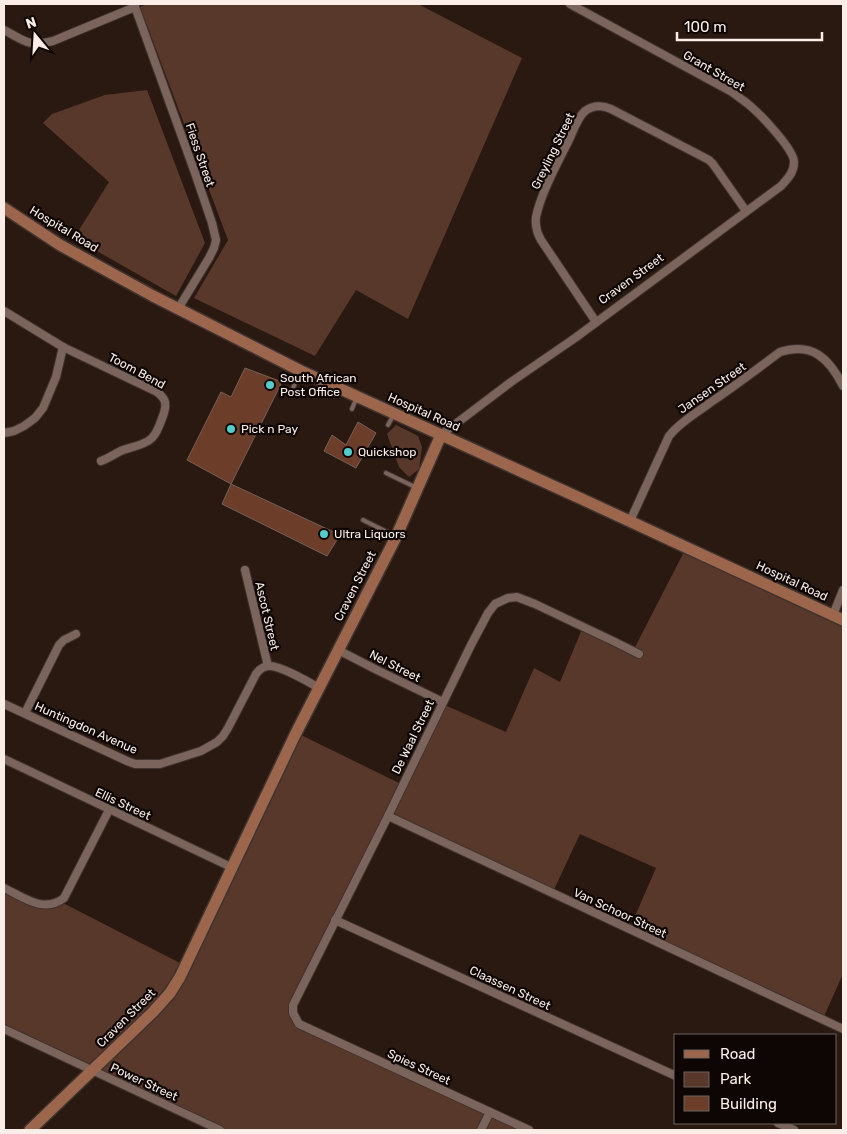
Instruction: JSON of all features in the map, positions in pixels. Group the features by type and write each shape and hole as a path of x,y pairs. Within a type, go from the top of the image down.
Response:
{"main road":[{"name":"Hospital Road","path":"4,208 60,245 178,309 301,371 838,617"},
{"name":"Craven Street","path":"30,1130 153,1012 170,993 187,966 295,735 396,537 441,435"}],"street":[{"name":"Grant Street","path":"570,4 732,92 758,113 787,146 793,157 794,170"},
{"path":"4,30 23,41 39,44 53,41 134,5"},
{"name":"Fiess Street","path":"134,5 195,173 216,240 209,258 178,309"},
{"name":"Greyling Street","path":"596,322 540,240 537,233 536,220 544,195 578,122 590,108 603,106 611,108 709,160 746,211"},
{"name":"Craven Street","path":"441,435 781,186 794,170"},
{"path":"4,311 63,347 56,377 43,408 35,418 24,426 4,433"},
{"name":"Toom Bend","path":"63,347 157,392 165,400 165,410 156,434 151,439 102,461"},
{"name":"Jansen Street","path":"630,521 672,432 682,422 780,352 797,348 815,352 829,365 843,386"},
{"name":"Ascot Street","path":"245,570 268,666"},
{"path":"838,617 843,590"},
{"name":"De Waal Street","path":"299,1024 293,1014 293,1005 443,702 494,604 508,598 518,597 638,654"},
{"path":"25,713 59,645 76,634"},
{"name":"Nel Street","path":"338,650 443,702"},
{"path":"268,666 284,670 319,688"},
{"name":"Huntingdon Avenue","path":"4,704 127,761 135,764 160,764 210,746 223,736 256,674 263,667 268,666"},
{"name":"Ellis Street","path":"4,759 233,868"},
{"path":"4,888 40,905 53,904 61,900 109,810"},
{"name":"Van Schoor Street","path":"388,816 843,1029"},
{"name":"Claassen Street","path":"336,920 674,1075"},
{"name":"Spies Street","path":"299,1024 529,1130"},
{"name":"Power Street","path":"4,1029 92,1070 205,1127 220,1130"},
{"path":"481,1130 490,1112"},
{"path":"780,1124 794,1130"}],"lane":[{"path":"291,392 301,371"},
{"path":"352,408 357,397"},
{"path":"388,425 395,414"},
{"path":"386,473 418,489"},
{"path":"363,520 396,537"}],"green space":[{"path":"147,4 418,4 522,58 408,319 356,290 315,356 194,298 228,240 140,7"},
{"path":"147,90 205,243 176,296 74,238 109,182 43,123 52,114 105,95"},
{"path":"396,425 418,436 422,447 419,469 409,477 399,467 387,434"},
{"path":"686,548 843,620 843,974 821,1023 628,932 656,868 580,834 551,896 385,817 292,1005 298,1026 523,1130 218,1130 4,1030 4,891 39,907 59,901 182,964 295,732 401,784 440,703 506,732 534,668 560,682 582,629 633,651"}],"building":[{"name":"Pick n Pay","path":"245,368 282,382 231,484 187,460 221,392 231,397"},
{"path":"358,422 376,433 356,468 324,451 332,435 346,445"},
{"path":"231,484 340,535 327,556 222,504"}],"place":[{"name":"South African Post Office","path":"270,385"},
{"name":"Pick n Pay","path":"231,429"},
{"name":"Quickshop","path":"348,452"},
{"name":"Ultra Liquors","path":"324,534"}]}
